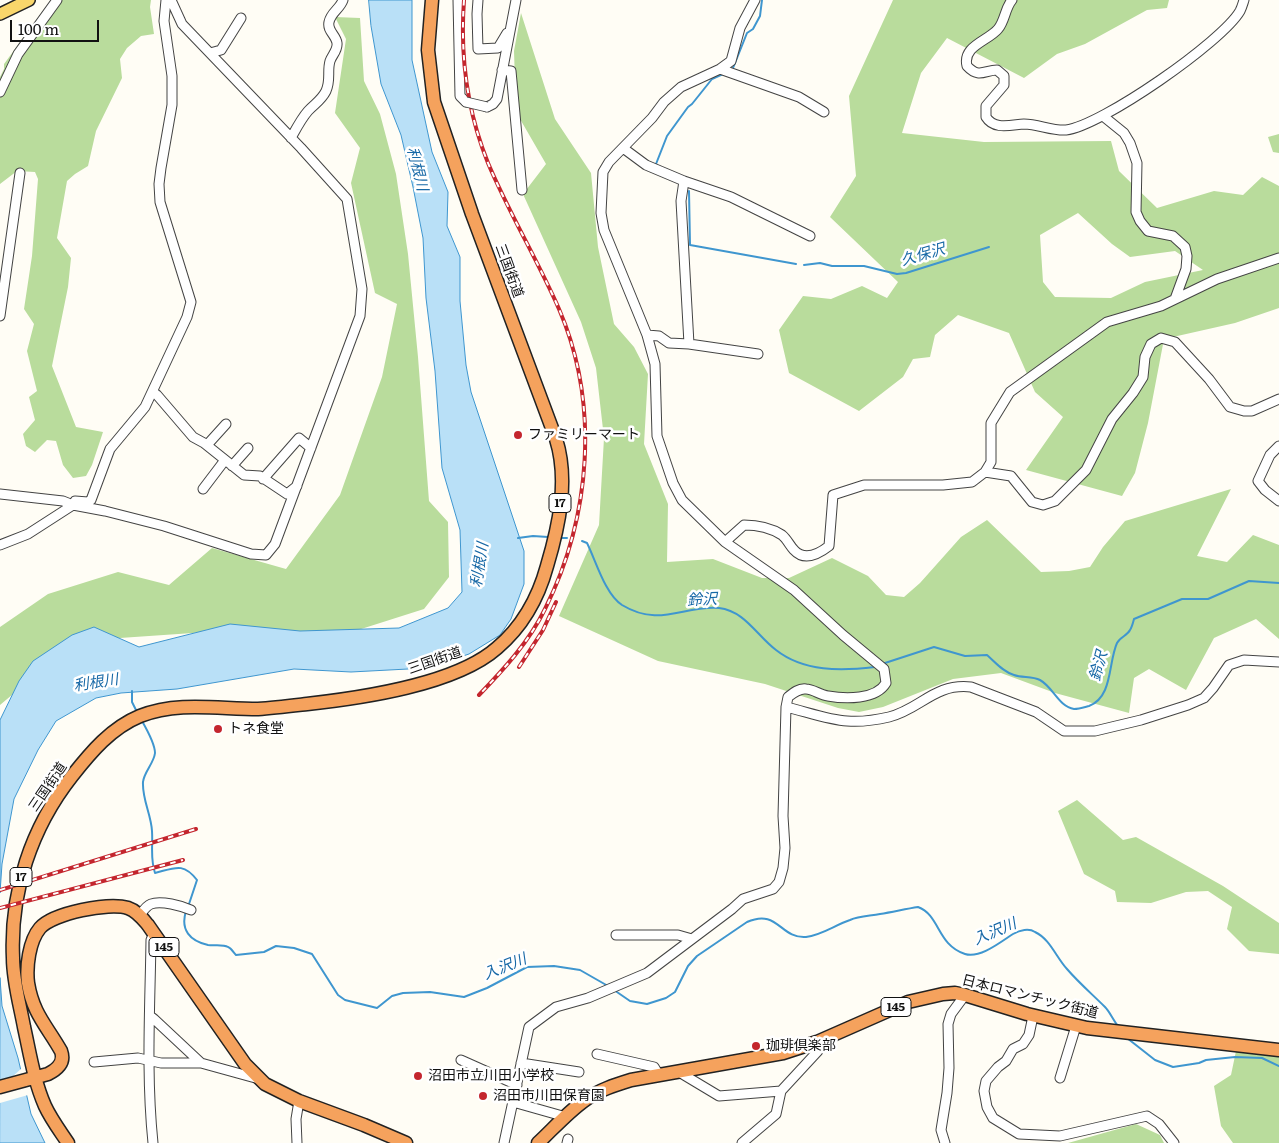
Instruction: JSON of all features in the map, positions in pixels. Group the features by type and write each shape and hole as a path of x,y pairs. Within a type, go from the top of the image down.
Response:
{"highway":[{"name":"三国街道","path":"35,1078 18,998 12,958 15,910 22,874 42,820 60,791 107,736 127,722 162,709 182,707 262,709 340,700 384,692 440,677 469,666 496,650 523,620 540,590 549,560 559,512 563,474 561,459 556,438 452,156 434,102 428,50 432,0"},
{"path":"0,1087 54,1071 62,1062 63,1056 58,1046 40,1020 33,1004 28,982 28,967 36,934 40,928 50,920 68,913 119,906 128,908 140,915"},
{"name":"145","path":"140,915 244,1064 259,1079 271,1088 299,1101 406,1143"},
{"name":"日本ロマンチック街道","path":"538,1143 584,1100 606,1088 632,1080 784,1053 817,1042 908,1002 943,994 965,995 1033,1016 1076,1026 1279,1050"},
{"name":"17","path":"35,1078 44,1105 68,1143"}],"main road":[{"path":"0,14 29,0"}],"street":[{"path":"0,92 18,54 57,0"},
{"path":"0,545 28,534 73,505 75,501 88,502 91,500 110,449 145,407 187,317 191,302 160,202 159,184 161,168 172,106 172,76 164,21 166,0"},
{"path":"0,494 63,501 73,505 105,511 164,526 260,556 270,551 275,544 360,316 362,289 347,199 182,24 172,0"},
{"path":"291,138 308,110 321,100 326,91 330,79 330,62 337,46 337,41 330,31 328,24 333,12 342,4 343,0"},
{"path":"458,0 460,96 466,102 487,107 497,99 516,0"},
{"path":"478,0 478,49 498,48 511,26"},
{"path":"504,1143 529,1027 556,1008 588,998 647,973 743,899 773,889 779,882 783,868 785,848 783,816 786,707 788,697 794,692 805,688 826,696 845,698 879,692 886,683 884,669 794,590 725,542 682,500 673,482 656,436 655,364 646,335 604,230 601,213 603,172 609,162 652,118 664,102 681,87 720,69 731,61 740,28 755,0"},
{"path":"1012,0 999,28 986,40 970,49 967,58 967,66 972,70 983,73 997,70 1004,76 1005,82 1003,87 986,106 985,114 991,123 997,125 1034,124 1064,130 1103,116 1198,53 1240,12 1244,0"},
{"path":"210,53 221,50 241,18"},
{"path":"720,69 799,97 824,112"},
{"path":"502,70 511,71 522,190"},
{"path":"1103,116 1124,133 1130,143 1137,163 1136,212 1140,221 1148,231 1172,236 1185,248 1187,256 1186,269 1175,299"},
{"path":"623,148 646,165 684,181 731,197 810,236"},
{"path":"0,316 20,173"},
{"path":"684,181 681,200 689,344"},
{"path":"725,542 736,530 744,525 765,527 782,536 796,553 810,556 819,554 829,546 833,495 864,485 943,485 972,482 985,472 991,462 991,423 1010,392 1107,322 1161,306 1218,279 1279,258"},
{"path":"646,335 660,336 669,343 758,354"},
{"path":"985,472 1011,476 1032,502 1043,505 1056,501 1086,470 1112,419 1133,393 1143,376 1145,357 1151,344 1161,338 1175,342 1209,379 1230,407 1244,412 1252,411 1279,399"},
{"path":"153,392 193,437 207,445 244,475 254,475 287,494 297,486"},
{"path":"207,445 226,424"},
{"path":"263,479 299,438 311,448"},
{"path":"1279,446 1270,455 1258,482 1279,501"},
{"path":"203,489 229,463 248,448"},
{"path":"786,707 846,721 860,721 890,717 908,710 940,691 961,686 971,687 1036,712 1064,731 1095,731 1142,720 1204,698 1229,665 1244,660 1279,662"},
{"path":"140,915 152,903 171,904 187,909"},
{"path":"153,1143 148,1060 151,940 154,933"},
{"path":"616,935 678,935 692,939"},
{"path":"946,1143 941,1130 949,1068 948,1024 950,1014 965,995"},
{"path":"150,1016 201,1063"},
{"path":"1033,1016 1029,1035 1023,1044 1013,1049 1006,1061 986,1080 984,1091 986,1107 993,1118 1019,1134 1060,1136 1147,1116 1160,1124 1174,1143"},
{"path":"1060,1078 1076,1026"},
{"path":"742,1143 776,1114 781,1091 818,1051 817,1042"},
{"path":"597,1054 654,1068 659,1075"},
{"path":"94,1062 138,1058 161,1063 201,1063 259,1079"},
{"path":"461,1060 517,1085"},
{"path":"521,1063 579,1072"},
{"path":"679,1072 719,1096 781,1091"},
{"path":"296,1143 296,1119 299,1101"},
{"path":"513,1102 566,1117"}],"green space":[{"path":"51,0 151,0 150,7 154,34 141,36 127,48 120,59 122,78 96,131 88,166 67,181 57,238 71,258 68,287 52,366 76,427 103,432 92,465 86,476 73,478 63,465 56,441 47,440 35,452 26,446 23,434 35,420 29,397 37,391 27,351 34,324 24,309 32,256 38,179 35,172 17,171 0,184 0,77 4,64"},
{"path":"893,0 1169,0 1167,8 1147,10 1085,44 1057,54 1024,78 947,38 921,73 902,133 984,142 1111,141 1119,171 1157,208 1214,191 1243,195 1262,177 1279,186 1279,308 1235,323 1164,339 1148,423 1135,473 1122,496 1026,470 1063,417 1035,392 1009,333 958,315 935,335 930,357 913,359 903,377 859,411 789,373 779,330 803,296 831,299 862,286 887,298 898,282 830,217 856,176 849,96","holes":["1078,213 1112,244 1130,257 1175,251 1203,270 1145,282 1111,298 1055,297 1043,282 1040,235"]},
{"path":"521,13 555,119 591,173 598,247 614,324 634,347 648,374 644,444 668,504 667,562 713,559 762,578 789,578 832,558 868,576 886,595 904,597 920,583 961,537 987,520 1041,572 1069,571 1090,567 1103,547 1125,521 1231,489 1197,556 1227,562 1253,535 1279,545 1279,639 1256,619 1214,638 1186,690 1149,669 1134,678 1129,713 1055,693 1001,673 953,679 883,707 859,712 838,708 765,684 658,661 559,616 599,525 604,438 596,368 581,322 523,194 546,164 516,112 514,51"},
{"path":"335,17 360,18 364,81 380,114 396,174 408,254 429,501 448,522 449,577 424,609 314,644 266,628 76,641 0,705 0,627 48,594 118,572 169,585 212,548 286,569 340,495 382,377 397,304 375,293 351,183 360,148 335,113 346,39"},
{"path":"1279,134 1279,153 1273,152 1268,137"},
{"path":"1077,800 1123,840 1136,837 1223,886 1279,923 1279,954 1249,951 1227,929 1232,907 1208,891 1186,892 1151,903 1117,902 1115,891 1084,874 1058,811"},
{"path":"1236,1051 1279,1055 1279,1143 1233,1143 1221,1126 1214,1086 1231,1075"},
{"path":"1136,1124 1160,1135 1164,1143 1068,1143"}],"water":[{"name":"利根川","path":"369,0 412,0 412,60 432,152 448,192 447,226 460,257 460,301 466,365 471,392 524,551 524,584 511,619 500,635 469,654 427,668 351,672 294,669 177,689 121,693 96,698 56,721 38,750 14,799 2,864 0,893 0,720 19,681 33,661 72,635 94,627 139,647 230,624 300,631 399,628 448,608 462,592 460,530 442,468 435,371 426,298 423,238 401,135 381,84 371,26"},
{"path":"0,978 2,1006 18,1058 31,1114 45,1143 0,1143"}],"pier":[{"path":"22,1068 28,1095 0,1103 0,1082 12,1077"}],"waterway":[{"name":"久保沢","path":"733,68 747,33 753,29 760,16 762,0"},
{"name":"久保沢","path":"656,164 667,136 688,107 712,79 723,74"},
{"name":"久保沢","path":"689,191 690,245 796,264"},
{"name":"久保沢","path":"804,265 820,263 832,266 864,266 897,274 906,273 989,247"},
{"name":"鈴沢","path":"518,538 548,537"},
{"name":"鈴沢","path":"560,538 567,538"},
{"name":"鈴沢","path":"582,541 587,543 606,585 616,600 636,612 660,615 706,608 728,610 743,619 776,650 798,662 811,666 836,669 875,667"},
{"name":"鈴沢","path":"885,663 934,647 965,656 987,655 1006,672 1040,680 1049,687 1064,705 1074,709 1080,708 1097,702 1102,695 1109,679 1117,643 1129,632 1134,619 1182,599 1208,599 1249,581 1279,583"},
{"name":"入沢川","path":"132,691 132,702 137,712"},
{"name":"入沢川","path":"142,721 155,749 153,760 143,782 151,825 153,868 155,873 178,868 192,874 197,880 188,907"},
{"name":"入沢川","path":"614,990 630,1001 647,1004 666,998 675,992 688,966 697,956 747,922 757,919 772,921 790,934 806,937 857,918 918,907 931,916 949,944 965,954 971,955 984,952 1021,931 1030,930 1040,935 1072,974 1107,1009 1118,1026"},
{"name":"入沢川","path":"186,911 184,924 188,934 196,941 208,945 226,946 236,955 264,952 276,946 294,948 312,954 338,995 345,1000 377,1008 392,996 403,993 430,992 464,997 487,988 527,967 554,966 580,970 608,986"},
{"name":"入沢川","path":"1127,1038 1155,1060 1173,1067 1206,1060 1235,1057 1262,1058 1279,1066"}],"railway":[{"path":"464,0 464,62 475,123 496,182 559,309 572,345 581,383 585,421 585,460 580,499 572,537 560,574 539,621 524,644 479,695"},
{"path":"519,667 543,630 556,602"},
{"path":"0,890 196,829"},
{"path":"0,908 183,860"}],"place":[{"name":"ファミリーマート","path":"518,435"},
{"name":"トネ食堂","path":"218,729"},
{"name":"珈琲倶楽部","path":"756,1046"},
{"name":"沼田市立川田小学校","path":"418,1076"},
{"name":"沼田市川田保育園","path":"483,1096"}]}
